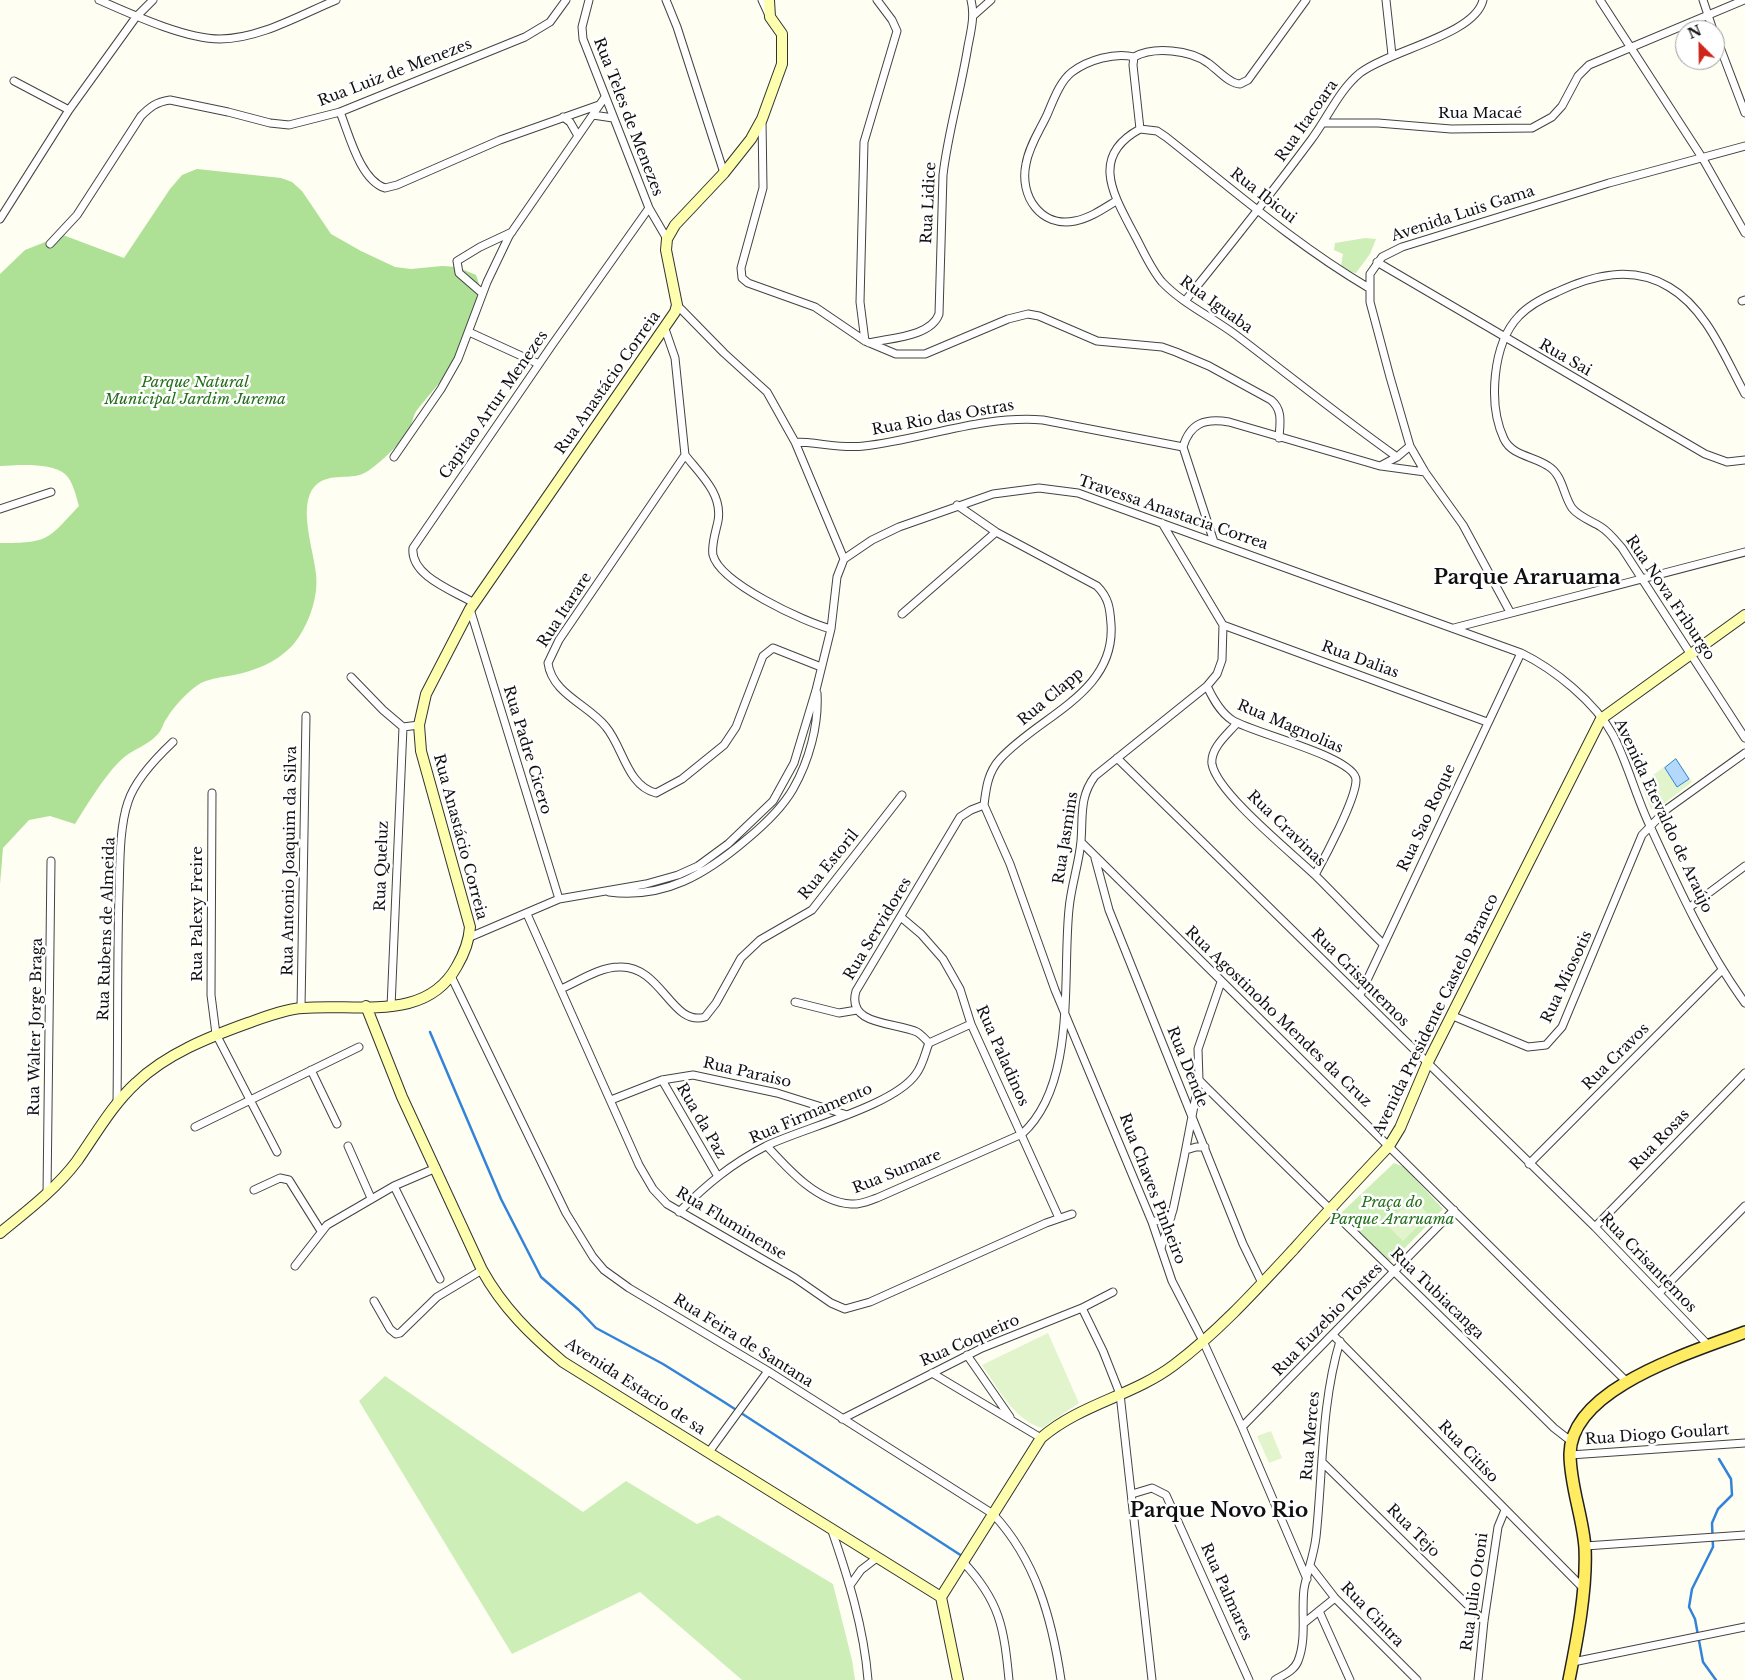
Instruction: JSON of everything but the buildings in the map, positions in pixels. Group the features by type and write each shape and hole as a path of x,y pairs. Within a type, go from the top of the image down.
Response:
{"main road":[{"path":"1569,1680 1583,1588 1584,1546 1570,1455 1572,1442 1593,1408 1626,1381 1642,1372 1745,1332"}],"street":[{"path":"99,0 136,17 219,40 242,37 336,0"},
{"path":"0,219 69,110 136,17 153,0"},
{"name":"Rua Luiz de Menezes","path":"50,244 76,215 141,116 151,106 170,100 281,125 340,112 541,29 558,14 566,0"},
{"name":"Rua Teles de Menezes","path":"590,0 582,32 605,97 649,208 667,239"},
{"path":"666,0 677,27 724,173"},
{"path":"667,239 675,225 740,155 762,119 782,64 782,34 770,17 762,0"},
{"path":"769,0 770,17"},
{"path":"867,342 860,302 864,142 897,31 892,20 877,0"},
{"name":"Rua Lidice","path":"867,342 922,331 934,323 939,314 943,175 946,152 963,81 973,16 972,0"},
{"path":"973,16 991,0"},
{"path":"1116,201 1084,218 1057,222 1040,214 1033,207 1025,182 1025,165 1029,152 1059,90 1070,73 1090,62 1109,57 1134,58 1154,52 1190,54 1208,63 1236,84 1248,80 1306,0"},
{"path":"1386,0 1392,55"},
{"name":"Rua Itacoara","path":"1185,301 1258,211 1324,123 1349,85 1360,74 1392,55 1467,23 1481,9 1483,0"},
{"path":"1600,0 1703,159 1745,233"},
{"path":"1703,0 1710,20"},
{"name":"Rua Macaé","path":"1324,123 1378,123 1450,129 1532,128 1552,117 1562,106 1572,84 1583,70 1744,0"},
{"path":"1134,58 1132,66 1140,130"},
{"path":"1725,60 1745,113"},
{"path":"14,81 69,110"},
{"path":"394,457 442,388 458,360 482,293 512,232 605,97"},
{"path":"340,112 363,169 373,182 384,188 397,185 500,140 599,105"},
{"path":"593,115 613,118"},
{"path":"563,117 570,122 578,136"},
{"path":"762,119 763,188 743,262 742,278 755,287 815,307 867,342 896,354 925,354 1008,319 1028,314 1039,316 1097,341 1162,347 1209,366 1276,404 1281,419 1279,438"},
{"name":"Rua Iguaba","path":"1140,130 1123,140 1111,160 1109,174 1116,201 1161,280 1185,301 1235,335 1293,381 1397,457"},
{"name":"Rua Ibicui","path":"1140,130 1157,132 1166,137 1258,211 1346,274 1369,288"},
{"name":"Avenida Luis Gama","path":"1377,262 1388,252 1452,230 1609,183 1703,159 1745,146"},
{"name":"Capitao Artur Menezes","path":"472,606 430,578 416,563 412,554 413,548 649,208"},
{"path":"482,293 459,273 457,268 458,261 480,247 512,232"},
{"name":"Rua Anastácio Correia","path":"0,1233 47,1194 76,1162 117,1103 136,1082 168,1059 216,1034 301,1008 410,1004 438,991 452,976 470,937 466,908 422,751 419,725 426,694 472,606 664,329 677,305 666,250 667,239"},
{"path":"1377,262 1370,274 1369,288 1387,368 1410,446 1425,472 1463,525 1510,612"},
{"name":"Rua Sai","path":"1377,262 1705,454 1727,462 1745,460"},
{"name":"Rua Nova Friburgo","path":"1745,394 1714,338 1693,308 1669,287 1646,277 1615,274 1599,276 1569,286 1529,308 1518,317 1504,338 1496,370 1494,399 1500,428 1505,441 1512,448 1548,465 1553,470 1572,508 1612,537 1644,580 1745,738"},
{"path":"470,937 558,899 602,891 643,892 690,880 715,865 755,832 781,806 793,789 803,767 815,727 818,706 816,690 820,667 831,629 837,577 844,560 795,442 761,383 724,353 677,305"},
{"path":"664,329 675,358 685,455 710,486 720,509 713,554 720,565 747,590 798,617 831,629"},
{"path":"469,332 539,364"},
{"name":"Rua Rio das Ostras","path":"795,442 843,447 864,446 976,424 1023,418 1183,447"},
{"path":"1214,542 1183,447 1187,434 1202,422 1215,420 1229,422 1380,466 1425,472"},
{"path":"1380,466 1397,457 1410,446"},
{"name":"Rua Itarare","path":"685,455 559,640 548,663 555,681 564,692 606,726 625,763 639,782 656,793 682,779 724,745 736,727 763,656 768,650 773,648 820,667"},
{"name":"Travessa Anastacia Correa","path":"844,560 858,549 886,534 957,505 1001,493 1039,488 1078,493 1521,653 1549,668 1601,719"},
{"path":"0,509 51,492"},
{"name":"Rua Clapp","path":"957,505 996,532 1097,586 1109,602 1112,642 1108,659 1092,684 996,764 988,779 984,804"},
{"path":"1162,523 1223,625"},
{"path":"902,614 996,532"},
{"path":"1453,628 1510,612 1644,580 1745,552"},
{"name":"Rua Padre Cicero","path":"472,606 558,899"},
{"name":"Avenida Presidente Castelo Branco","path":"942,1597 1041,1438 1066,1419 1156,1378 1203,1341 1262,1283 1389,1146 1400,1128 1427,1064 1578,761 1601,719 1745,615"},
{"name":"Rua Jasmins","path":"1022,1134 1034,1124 1044,1108 1055,1070 1066,1013 1069,909 1080,842 1082,804 1086,789 1095,776 1207,686 1217,674 1222,660 1225,634 1223,625"},
{"name":"Rua Dalias","path":"1223,625 1487,722"},
{"name":"Rua Sao Roque","path":"1360,995 1521,653"},
{"path":"352,677 383,710 403,727 419,725"},
{"name":"Rua Magnolias","path":"1207,686 1217,706 1225,715 1237,722 1330,758 1353,772 1356,781 1352,795 1328,852 1315,875"},
{"name":"Rua Antonio Joaquim da Silva","path":"301,1008 306,716"},
{"name":"Avenida Etevaldo de Araújo","path":"1601,719 1613,736 1649,825 1690,907 1722,970 1745,1003"},
{"name":"Rua Cravinas","path":"1237,722 1213,754 1214,770 1227,790 1383,944"},
{"name":"Rua Queluz","path":"391,1006 403,727"},
{"name":"Rua Rubens de Almeida","path":"117,1103 118,925 120,860 124,822 127,804 133,790 172,742"},
{"name":"Rua Miosotis","path":"1452,1016 1528,1048 1546,1045 1562,1027 1607,923 1636,845 1649,825 1699,785 1745,753"},
{"name":"Rua Crisantemos","path":"1117,758 1595,1227 1660,1292 1709,1346"},
{"name":"Rua Palexy Freire","path":"212,793 211,986 216,1034"},
{"name":"Rua Estoril","path":"561,989 605,970 628,967 643,973 655,982 684,1015 692,1018 705,1017 716,1003 741,958 760,940 812,910 902,795"},
{"name":"Rua Servidores","path":"857,1010 854,1000 856,991 902,918 960,817 984,804"},
{"name":"Rua Chaves Pinheiro","path":"984,804 1010,864 1066,1013 1152,1222 1175,1288 1203,1341 1307,1578"},
{"name":"Rua Agostinoho Mendes da Cruz","path":"1080,842 1626,1381"},
{"name":"Rua Dende","path":"1095,858 1109,910 1243,1244 1262,1283"},
{"name":"Rua Walter Jorge Braga","path":"47,1194 51,861"},
{"path":"1690,907 1745,866"},
{"name":"Rua Fluminense","path":"527,914 648,1182 660,1197 679,1212 795,1278 832,1303 845,1309 870,1302 1059,1218 1072,1214"},
{"name":"Rua Paladinos","path":"902,918 921,934 942,959 960,989 971,1024 1059,1218"},
{"name":"Rua Cravos","path":"1529,1164 1722,970"},
{"name":"Rua Feira de Santana","path":"452,976 566,1213 593,1257 604,1270 629,1288 768,1371 993,1514 1007,1529 1023,1553 1044,1601 1054,1638 1061,1680"},
{"path":"1161,1248 1171,1217 1186,1150 1199,1080 1198,1049 1221,982"},
{"path":"795,1002 839,1013 857,1010 864,1017 916,1032 929,1043 971,1024"},
{"name":"Avenida Estacio de sa","path":"366,1006 398,1088 482,1270 497,1295 518,1321 563,1362 942,1597"},
{"path":"216,1034 251,1099 276,1152"},
{"name":"Rua Firmamento","path":"679,1212 717,1175 767,1146 848,1115 896,1090 913,1078 923,1061 929,1043"},
{"path":"194,1127 359,1048"},
{"path":"311,1070 337,1124"},
{"name":"Rua Rosas","path":"1595,1227 1745,1074"},
{"name":"Rua Paraiso","path":"611,1100 662,1080 685,1075 714,1078 808,1101 848,1115"},
{"name":"Rua da Paz","path":"662,1080 717,1175"},
{"name":"Rua Tubiacanga","path":"1199,1080 1329,1210 1396,1272 1554,1428 1572,1442"},
{"name":"Rua Sumare","path":"767,1146 787,1168 820,1194 831,1200 852,1205 877,1198 1022,1134"},
{"path":"348,1146 371,1198"},
{"path":"1186,1150 1204,1147"},
{"path":"295,1266 321,1231 371,1198 436,1168"},
{"path":"254,1190 280,1178 289,1180 321,1231"},
{"path":"394,1186 440,1279"},
{"path":"1660,1292 1745,1206"},
{"name":"Rua Euzebio Tostes","path":"1242,1427 1337,1338 1454,1210"},
{"path":"1152,1222 1171,1217"},
{"path":"374,1301 390,1329 396,1334 400,1333 437,1297 482,1270"},
{"name":"Rua Coqueiro","path":"842,1419 968,1355 1082,1308 1113,1292"},
{"path":"1082,1308 1103,1351 1120,1394 1152,1680"},
{"name":"Rua Merces","path":"1274,1680 1292,1669 1297,1662 1304,1623 1304,1590 1311,1567 1330,1383 1337,1338"},
{"name":"Rua Citiso","path":"1337,1338 1583,1588"},
{"path":"968,1355 1011,1418"},
{"path":"709,1452 768,1371"},
{"path":"932,1372 1011,1418 1041,1438"},
{"name":"Rua Diogo Goulart","path":"1570,1455 1745,1443"},
{"name":"Rua Tejo","path":"1322,1462 1484,1622"},
{"name":"Rua Palmares","path":"1132,1494 1152,1488 1163,1492 1169,1500 1249,1680"},
{"name":"Rua Julio Otoni","path":"1478,1680 1484,1622 1498,1527 1506,1510"},
{"path":"830,1527 850,1584 868,1680"},
{"path":"1584,1546 1745,1535"},
{"path":"850,1584 860,1570 878,1556"},
{"path":"963,1562 978,1578 998,1611 1006,1645 1009,1680"},
{"name":"Rua Cintra","path":"1311,1567 1334,1598 1417,1680"},
{"path":"942,1597 958,1680"},
{"path":"1304,1623 1334,1598"},
{"path":"1319,1611 1350,1680"},
{"path":"1573,1662 1745,1626"}],"green space":[{"name":"Parque Natural Municipal Jardim Jurema","path":"197,169 281,178 292,182 302,191 331,234 361,251 395,267 411,269 442,266 457,267 476,275 480,293 479,311 474,329 453,365 417,410 410,427 386,457 362,474 327,479 315,486 310,494 307,516 316,574 316,593 307,623 297,640 291,647 272,661 242,673 209,680 192,690 174,708 154,738 125,756 115,766 96,790 75,824 50,816 29,820 3,848 0,884 0,543 29,542 46,537 53,533 79,506 70,481 59,470 34,465 0,466 0,274 25,250 63,235 124,258 170,189 182,175"},
{"path":"1365,238 1376,239 1370,254 1356,273 1346,271 1341,266 1343,254 1334,250 1335,243"},
{"path":"1676,758 1692,782 1657,809 1651,809 1641,784"},
{"name":"Praça do Parque Araruama","path":"1394,1163 1404,1167 1443,1209 1393,1260 1388,1260 1340,1214"},
{"path":"1413,1198 1429,1215 1403,1241 1386,1224"},
{"path":"1048,1333 1079,1403 1042,1428 1032,1424 1015,1411 982,1365"},
{"path":"385,1376 583,1512 626,1481 697,1524 718,1515 833,1584 852,1660 855,1680 742,1680 640,1592 512,1654 359,1401"},
{"path":"1271,1431 1282,1458 1269,1463 1257,1436"}],"water":[{"path":"1676,759 1689,779 1677,787 1665,768"}],"waterway":[{"path":"430,1032 501,1199 541,1277 579,1310 596,1328 663,1364 962,1556"},
{"path":"1716,1680 1703,1662 1695,1619 1689,1607 1692,1589 1713,1547 1712,1523 1718,1509 1732,1495 1731,1479 1719,1459"},
{"path":"966,1560 980,1577"}],"district":[{"name":"Parque Araruama","path":"1527,578"},
{"name":"Parque Novo Rio","path":"1219,1511"}]}
